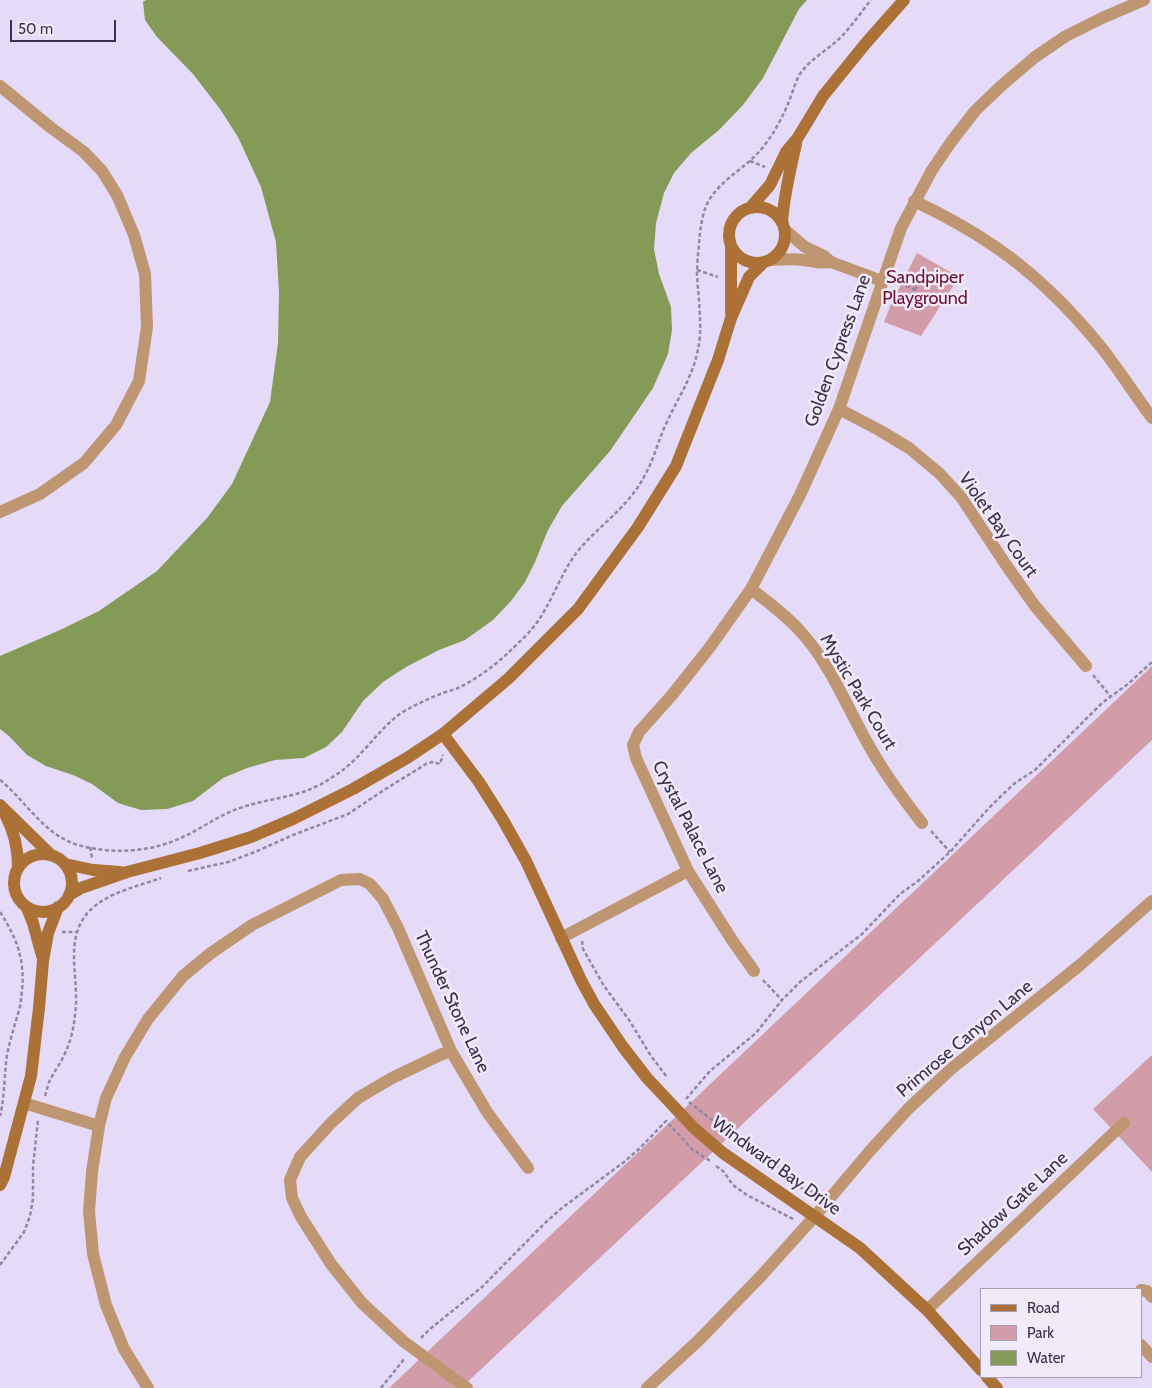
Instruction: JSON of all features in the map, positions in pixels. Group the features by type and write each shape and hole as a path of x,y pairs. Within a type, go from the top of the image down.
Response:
{"street":[{"path":"750,208 770,185 786,152 797,139 823,96 904,0"},
{"name":"Golden Cypress Lane","path":"633,745 640,732 710,647 751,589 800,495 839,409 901,228 932,170 951,142 976,111 1001,86 1035,57 1066,36 1144,0"},
{"path":"0,86 84,152 102,171 117,195 134,234 145,274 147,327 139,381 116,424 84,463 40,494 0,512"},
{"path":"0,1186 31,1076 43,961 48,933 58,908 69,895 81,888 128,872 251,837 353,789 407,758 445,736 509,678 578,609 638,527 676,466 718,360 731,318 749,277 778,255 783,248 786,239 784,226 787,186 797,139"},
{"path":"914,201 941,214 994,246 1033,276 1066,307 1102,348 1152,418"},
{"path":"731,318 730,228 734,219 741,212 750,208 760,207 770,210 777,215 784,226 805,248 824,256 831,262 882,281"},
{"path":"731,247 745,261 754,264 790,259 816,263 831,262"},
{"name":"Violet Bay Court","path":"839,409 909,448 939,473 961,497 1035,606 1086,666"},
{"name":"Mystic Park Court","path":"751,589 800,631 817,652 872,752 897,791 922,823"},
{"name":"Windward Bay Drive","path":"445,736 480,782 503,820 526,860 581,980 606,1023 641,1070 694,1128 723,1153 860,1248 926,1310 980,1369"},
{"name":"Crystal Palace Lane","path":"633,745 636,758 688,871 754,971"},
{"path":"1,806 50,854"},
{"path":"1,806 12,827 17,844 18,866"},
{"path":"58,908 43,912 34,911 27,908 20,901 15,893 13,884 18,866 32,855 41,853 59,858 65,864 72,879 69,895"},
{"path":"65,864 93,870 128,872"},
{"path":"561,938 688,871"},
{"name":"Thunder Stone Lane","path":"99,1126 106,1098 126,1057 148,1019 183,976 211,953 252,925 341,880 360,878 370,884 383,899 398,928 451,1051 487,1112 528,1168"},
{"name":"Primrose Canyon Lane","path":"647,1388 761,1276 908,1109 950,1069 1080,965 1152,901"},
{"path":"27,908 43,961"},
{"path":"451,1051 392,1078 358,1098 331,1123 300,1157 290,1180 292,1198 301,1217 331,1264 362,1302 403,1341 467,1388"},
{"path":"24,1103 99,1126 92,1172 89,1212 93,1254 106,1306 124,1349 148,1388"},
{"name":"Shadow Gate Lane","path":"926,1310 1124,1123"},
{"path":"1142,1290 1146,1291 1152,1297"},
{"path":"1142,1346 1152,1357"},
{"path":"988,1378 997,1388"}],"path":[{"path":"0,780 50,830 66,840 90,847 119,850 139,850 160,846 182,838 223,815 242,807 302,793 328,780 349,765 381,730 398,715 438,695 462,686 505,656 539,620 576,554 591,536 614,516 633,495 645,476 666,425 690,378 700,336 697,270 702,223 706,207 713,194 725,180 750,161 763,147 787,108 796,82 802,72 842,36 871,0"},
{"path":"908,302 920,278"},
{"path":"900,283 915,290"},
{"path":"686,1098 710,1071 756,1033 782,1000 800,982 854,942 900,894 918,881 950,852 1001,796 1015,783 1035,770 1102,703 1128,684 1152,662"},
{"path":"1086,666 1111,697"},
{"path":"186,871 246,855 348,814 426,764 432,762 440,764 445,736"},
{"path":"922,823 950,852"},
{"path":"0,1265 24,1232 30,1216 33,1199 35,1143 40,1108 50,1079 66,1053 76,1014 74,946 82,921 93,906 117,893 168,876"},
{"path":"0,912 14,935 23,967 20,1009 11,1034 7,1056 5,1091 0,1116"},
{"path":"583,942 583,949 604,986 668,1079"},
{"path":"754,971 782,1000"},
{"path":"681,1094 727,1132 744,1151"},
{"path":"422,1337 482,1287 547,1221 624,1162 666,1121 693,1150 722,1171 734,1185 747,1195 793,1219"},
{"path":"750,1154 774,1165 798,1186 806,1190 811,1189"},
{"path":"381,1388 404,1358"}],"green space":[{"name":"Sandpiper Playground","path":"917,253 959,277 921,336 884,322"},
{"path":"1152,666 1152,740 461,1388 389,1388"},
{"path":"1152,1055 1152,1172 1093,1109"}],"water":[{"path":"146,0 807,0 799,9 763,78 743,105 719,130 691,153 674,173 664,193 656,223 654,249 659,274 671,307 672,330 668,354 653,388 610,451 562,506 548,530 525,582 511,601 493,620 465,640 439,650 406,667 383,682 363,701 342,732 326,747 304,758 275,760 247,768 223,778 193,801 167,809 141,810 118,803 92,784 46,766 27,755 0,729 0,656 99,611 157,571 207,518 232,484 270,402 278,343 279,293 276,242 261,187 238,137 220,109 193,74 157,37 145,20 143,2"}]}
